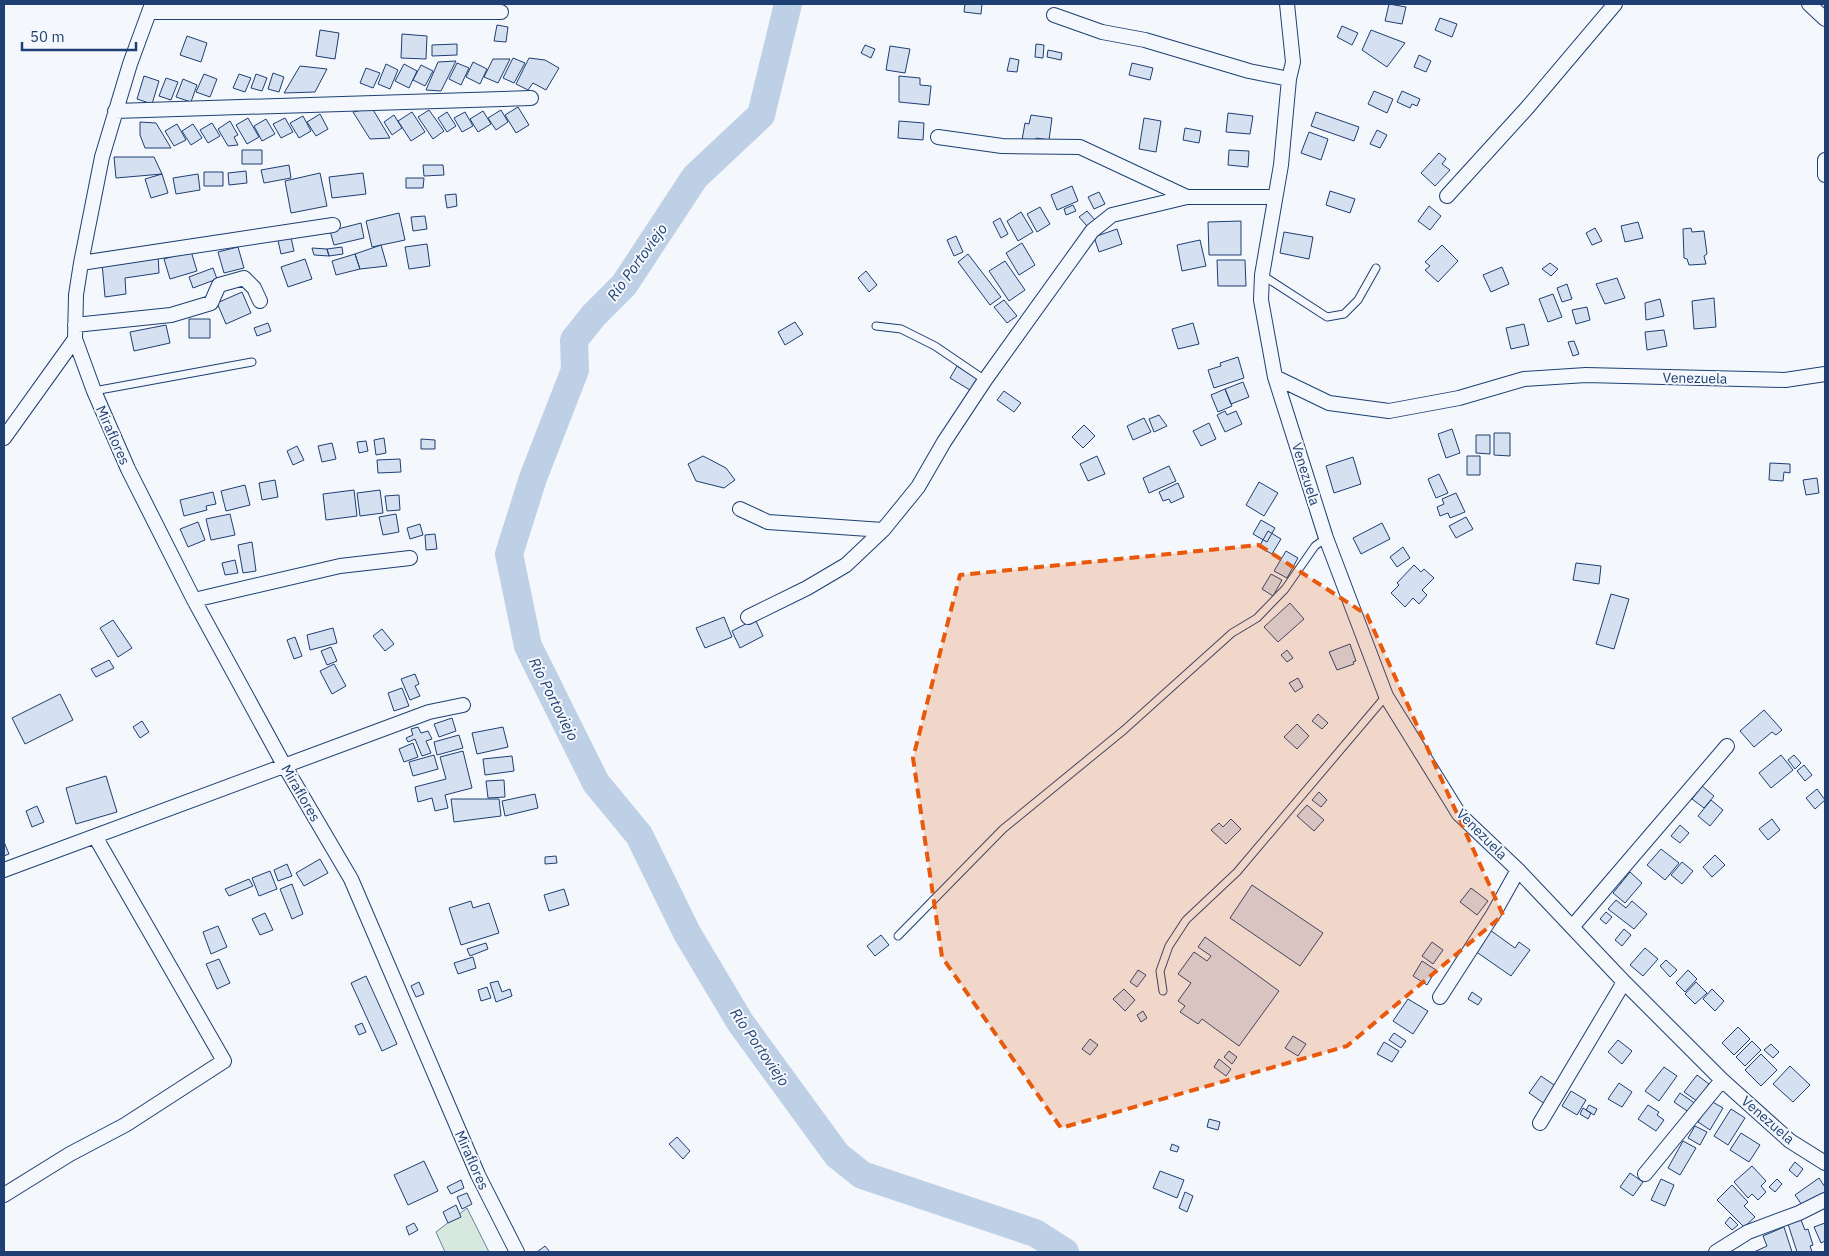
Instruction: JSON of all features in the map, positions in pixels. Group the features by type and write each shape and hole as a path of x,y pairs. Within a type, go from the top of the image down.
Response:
{"street":[{"name":"Venezuela","path":"1287,4 1294,62 1289,79 1275,198 1262,275 1261,300 1275,377 1326,538 1386,696 1459,814 1518,870 1624,982 1722,1080 1790,1141 1825,1163"},
{"path":"1447,196 1527,108 1615,4"},
{"path":"1809,4 1825,19"},
{"path":"150,8 501,12"},
{"name":"Miraflores","path":"150,8 115,111 92,203 81,263 74,325 75,339 94,391 128,469 194,600 284,765 354,885 478,1175 517,1252"},
{"path":"1054,15 1102,32 1145,40 1249,71 1289,79"},
{"path":"115,111 531,98"},
{"path":"938,138 1002,146 1080,147 1187,197"},
{"path":"1825,160 1825,176"},
{"path":"748,617 807,588 846,565 883,530 918,487 944,442 985,380 1092,231 1112,215 1187,197 1275,198"},
{"path":"81,263 333,224"},
{"path":"74,325 171,315 211,304 219,285 244,278 254,288 260,301"},
{"path":"4,438 75,339"},
{"name":"Venezuela","path":"1275,377 1329,403 1388,411 1459,398 1524,379 1586,375 1785,380 1825,374"},
{"path":"740,510 768,522 883,530"},
{"path":"194,600 340,566 410,558"},
{"path":"4,870 96,838 284,765 429,712 462,705"},
{"path":"1573,926 1728,746"},
{"path":"4,1195 70,1154 124,1125 224,1061 96,838"},
{"path":"1440,997 1494,913 1518,870"},
{"path":"1540,1123 1624,982"},
{"path":"1645,1174 1722,1080"},
{"path":"1716,1252 1748,1232 1799,1213 1825,1200"}],"lane":[{"path":"1262,275 1327,317 1344,314 1358,300 1376,268"},
{"path":"876,326 901,328 935,346 985,380"},
{"path":"94,391 252,362"},
{"path":"898,936 1003,829 1124,730 1232,633 1257,618 1285,589 1315,546 1326,538"},
{"path":"1163,991 1160,971 1169,946 1186,920 1237,872 1386,696"}],"highlighted area":[{"path":"1259,545 1367,615 1503,915 1347,1046 1061,1128 942,957 913,758 960,575"}],"shaded area":[{"path":"467,1208 489,1252 445,1252 436,1232"}],"building":[{"path":"965,4 982,4 981,14 964,12"},
{"path":"1389,4 1406,7 1402,24 1385,21"},
{"path":"1440,18 1457,24 1452,37 1435,30"},
{"path":"497,25 508,27 506,42 494,41"},
{"path":"1342,26 1358,33 1352,45 1337,37"},
{"path":"320,30 339,33 335,59 316,56"},
{"path":"1371,30 1405,43 1387,67 1362,50"},
{"path":"402,34 427,36 426,59 401,58"},
{"path":"187,36 207,43 201,62 180,55"},
{"path":"457,44 457,55 432,56 432,45"},
{"path":"1036,44 1044,45 1043,58 1035,57"},
{"path":"865,45 875,49 871,58 861,53"},
{"path":"890,46 910,49 905,73 886,70"},
{"path":"1048,50 1062,53 1061,60 1047,57"},
{"path":"1419,55 1431,61 1426,72 1414,67"},
{"path":"513,58 525,63 514,83 503,78"},
{"path":"529,58 545,60 559,68 546,90 533,83 528,90 516,84"},
{"path":"1010,58 1019,60 1017,72 1007,71"},
{"path":"493,59 510,59 498,83 484,77"},
{"path":"456,61 441,91 426,90 438,62"},
{"path":"473,62 487,69 480,84 466,77"},
{"path":"457,63 469,68 461,85 449,79"},
{"path":"1132,63 1153,68 1150,80 1129,75"},
{"path":"386,64 398,70 390,89 378,84"},
{"path":"404,64 417,71 409,88 395,81"},
{"path":"421,65 433,71 425,86 413,80"},
{"path":"300,66 327,69 315,92 284,93"},
{"path":"366,68 380,73 373,88 360,83"},
{"path":"273,73 284,77 279,92 268,89"},
{"path":"204,74 217,79 210,97 196,92"},
{"path":"239,74 251,78 245,92 233,88"},
{"path":"256,74 267,78 262,91 251,88"},
{"path":"144,76 159,81 152,104 137,99"},
{"path":"899,76 920,78 920,85 931,86 929,105 899,102"},
{"path":"166,78 178,82 171,100 159,96"},
{"path":"183,79 197,85 191,102 176,97"},
{"path":"1374,91 1393,99 1387,113 1368,104"},
{"path":"1402,91 1420,99 1417,106 1412,104 1410,108 1397,102"},
{"path":"518,107 529,125 516,133 505,115"},
{"path":"372,108 390,138 370,139 353,112"},
{"path":"429,110 444,131 433,139 418,117"},
{"path":"501,110 508,122 496,130 488,118"},
{"path":"483,111 491,124 478,132 470,119"},
{"path":"412,112 425,132 411,141 398,121"},
{"path":"447,112 456,126 447,132 438,118"},
{"path":"465,112 473,126 462,132 454,118"},
{"path":"1316,112 1359,127 1354,141 1311,126"},
{"path":"1228,113 1253,116 1250,134 1226,132"},
{"path":"320,114 328,129 316,136 307,122"},
{"path":"394,115 402,128 392,135 384,122"},
{"path":"1031,115 1052,118 1049,140 1036,138 1036,142 1022,140 1025,123 1029,124"},
{"path":"303,116 311,131 299,138 290,123"},
{"path":"248,118 259,137 247,144 236,125"},
{"path":"285,118 293,132 281,138 273,124"},
{"path":"1144,118 1161,121 1156,152 1139,149"},
{"path":"266,119 275,134 262,141 254,126"},
{"path":"230,121 238,135 234,137 238,145 228,146 218,129"},
{"path":"899,121 924,123 923,140 898,138"},
{"path":"140,122 156,123 171,148 145,148 140,135"},
{"path":"212,123 220,136 208,143 200,130"},
{"path":"177,124 186,140 174,146 165,131"},
{"path":"193,124 202,138 191,145 182,131"},
{"path":"1185,128 1201,131 1199,143 1183,140"},
{"path":"1377,130 1387,135 1380,148 1370,144"},
{"path":"1309,132 1328,139 1321,160 1301,153"},
{"path":"242,150 262,150 262,164 242,164"},
{"path":"1229,150 1249,151 1248,167 1228,165"},
{"path":"1439,153 1446,159 1442,164 1450,170 1435,186 1421,173"},
{"path":"114,157 154,157 162,174 116,178"},
{"path":"289,165 291,178 264,183 261,170"},
{"path":"423,165 443,165 444,175 424,176"},
{"path":"246,171 247,183 229,185 228,173"},
{"path":"204,172 223,172 223,186 204,186"},
{"path":"320,173 327,206 291,213 285,181"},
{"path":"363,173 366,194 332,198 329,177"},
{"path":"162,174 168,193 151,198 145,179"},
{"path":"198,174 200,190 176,194 173,178"},
{"path":"406,178 424,178 423,188 406,188"},
{"path":"1072,186 1078,201 1057,210 1051,195"},
{"path":"1330,191 1355,199 1350,213 1326,205"},
{"path":"1099,192 1105,204 1094,209 1088,197"},
{"path":"456,194 457,206 447,208 445,195"},
{"path":"1073,205 1076,211 1066,215 1064,209"},
{"path":"1429,206 1441,216 1430,230 1418,221"},
{"path":"1040,207 1050,224 1037,232 1027,214"},
{"path":"1087,211 1095,220 1087,226 1079,217"},
{"path":"1021,212 1033,232 1018,241 1007,221"},
{"path":"399,213 405,240 372,247 366,221"},
{"path":"425,216 427,229 413,231 411,217"},
{"path":"1000,218 1008,234 1001,238 993,222"},
{"path":"1241,221 1241,255 1209,255 1208,222"},
{"path":"1638,222 1643,238 1625,242 1621,226"},
{"path":"361,223 364,238 334,245 330,231"},
{"path":"1595,228 1602,241 1592,245 1586,233"},
{"path":"1691,228 1692,232 1704,231 1707,254 1704,256 1706,264 1689,265 1687,259 1684,258 1683,229"},
{"path":"1117,229 1122,244 1099,252 1094,237"},
{"path":"1284,232 1313,237 1309,259 1280,253"},
{"path":"290,233 294,251 281,254 277,236"},
{"path":"956,236 963,252 954,256 947,240"},
{"path":"1200,240 1206,266 1182,271 1177,245"},
{"path":"1022,243 1035,265 1019,275 1006,253"},
{"path":"427,244 430,266 409,269 405,247"},
{"path":"381,245 387,266 360,269 355,254"},
{"path":"1442,245 1458,261 1438,282 1425,270 1430,266 1425,262"},
{"path":"238,247 244,268 224,273 218,252"},
{"path":"342,247 343,254 329,256 327,249"},
{"path":"312,248 327,249 329,256 314,255"},
{"path":"191,251 197,271 170,279 164,259"},
{"path":"158,254 159,273 125,278 126,294 105,297 102,263"},
{"path":"355,254 360,269 336,275 332,261"},
{"path":"968,254 1001,297 990,305 958,262"},
{"path":"305,259 312,279 288,287 281,267"},
{"path":"1217,260 1245,260 1246,286 1218,286"},
{"path":"1005,261 1025,290 1009,301 989,271"},
{"path":"1550,263 1558,269 1551,276 1542,269"},
{"path":"1502,267 1509,284 1491,292 1483,275"},
{"path":"213,268 217,279 193,288 189,277"},
{"path":"866,271 877,285 869,292 858,278"},
{"path":"1617,278 1625,298 1605,304 1596,284"},
{"path":"1567,284 1572,299 1562,302 1557,288"},
{"path":"242,292 251,313 226,324 217,303"},
{"path":"1553,294 1562,317 1548,322 1539,299"},
{"path":"1714,298 1716,327 1694,329 1692,301"},
{"path":"1660,299 1664,316 1646,320 1645,303"},
{"path":"1004,300 1017,316 1007,323 994,307"},
{"path":"1587,307 1590,320 1576,324 1572,310"},
{"path":"189,319 210,319 210,338 189,338"},
{"path":"795,322 803,334 785,345 778,332"},
{"path":"268,323 271,331 257,336 254,328"},
{"path":"1193,323 1199,344 1178,349 1172,329"},
{"path":"1524,324 1529,345 1511,349 1506,328"},
{"path":"166,325 170,343 134,351 130,332"},
{"path":"1664,330 1667,346 1647,350 1645,332"},
{"path":"1574,341 1579,354 1573,356 1568,342"},
{"path":"1238,357 1244,378 1214,388 1208,370 1221,366 1220,363"},
{"path":"957,366 977,379 970,390 950,378"},
{"path":"1243,382 1249,397 1231,404 1225,389"},
{"path":"1225,389 1232,406 1218,412 1211,395"},
{"path":"1004,391 1021,403 1014,412 997,400"},
{"path":"1225,411 1227,415 1236,411 1242,424 1225,432 1217,415"},
{"path":"1159,415 1167,426 1154,432 1149,419"},
{"path":"1144,418 1151,432 1133,440 1127,426"},
{"path":"1209,423 1216,439 1201,446 1193,431"},
{"path":"1084,425 1095,436 1083,448 1072,437"},
{"path":"1452,429 1460,453 1446,458 1438,434"},
{"path":"1494,433 1510,433 1510,456 1494,455"},
{"path":"1476,435 1490,435 1490,454 1476,453"},
{"path":"384,438 386,453 376,455 374,440"},
{"path":"421,439 435,440 435,449 421,449"},
{"path":"366,441 368,451 359,453 357,442"},
{"path":"332,443 336,459 322,462 318,446"},
{"path":"297,446 304,460 293,465 287,451"},
{"path":"703,456 726,468 735,480 724,488 696,481 688,464"},
{"path":"1097,456 1105,474 1088,481 1080,464"},
{"path":"1467,456 1480,456 1480,475 1467,475"},
{"path":"1353,457 1361,484 1334,493 1326,466"},
{"path":"400,459 401,472 378,473 377,460"},
{"path":"1770,463 1790,464 1790,473 1784,472 1783,481 1769,480"},
{"path":"1169,466 1176,481 1149,493 1143,478"},
{"path":"1439,474 1448,493 1436,498 1428,479"},
{"path":"1817,478 1819,493 1806,495 1803,480"},
{"path":"275,480 278,497 262,500 259,483"},
{"path":"1259,482 1278,493 1264,516 1246,505"},
{"path":"1178,483 1184,497 1171,503 1169,499 1163,501 1159,492"},
{"path":"245,485 250,505 226,511 221,491"},
{"path":"354,490 357,516 326,520 323,494"},
{"path":"380,490 383,513 360,516 357,493"},
{"path":"213,492 216,504 206,506 207,510 184,516 180,500"},
{"path":"1456,493 1465,512 1450,518 1448,513 1440,516 1437,507 1444,504 1442,499"},
{"path":"399,495 400,510 387,511 385,496"},
{"path":"230,514 235,535 211,540 206,519"},
{"path":"396,514 399,532 383,535 379,517"},
{"path":"1466,517 1473,529 1456,538 1449,526"},
{"path":"1261,520 1275,528 1267,542 1253,534"},
{"path":"198,522 205,540 188,547 180,529"},
{"path":"1382,523 1390,539 1361,554 1353,538"},
{"path":"420,524 423,535 410,539 407,528"},
{"path":"1268,531 1281,539 1272,554 1259,547"},
{"path":"435,534 437,549 426,550 425,535"},
{"path":"252,542 256,571 243,573 238,545"},
{"path":"1403,547 1410,558 1397,567 1390,557"},
{"path":"1286,551 1298,558 1287,578 1274,571"},
{"path":"235,560 238,573 225,575 222,563"},
{"path":"1576,563 1601,566 1599,584 1573,580"},
{"path":"1414,565 1421,572 1424,569 1434,578 1422,590 1427,595 1419,604 1413,598 1405,607 1391,593 1399,585 1397,583"},
{"path":"1271,574 1282,580 1273,596 1262,589"},
{"path":"1611,594 1629,599 1614,649 1596,644"},
{"path":"1290,603 1304,619 1278,642 1264,627"},
{"path":"724,617 732,637 705,648 696,628"},
{"path":"755,619 763,636 740,648 732,631"},
{"path":"113,620 132,648 118,657 100,628"},
{"path":"333,628 337,643 310,650 307,635"},
{"path":"382,629 394,644 385,651 373,636"},
{"path":"295,637 302,656 294,659 287,640"},
{"path":"1350,644 1356,661 1353,662 1354,664 1337,670 1329,652"},
{"path":"331,647 337,661 327,665 321,651"},
{"path":"1287,650 1293,658 1287,662 1281,655"},
{"path":"109,660 114,668 96,677 91,669"},
{"path":"334,664 346,686 332,694 320,671"},
{"path":"415,674 419,684 415,686 420,696 410,700 401,679"},
{"path":"1298,678 1303,687 1295,692 1289,683"},
{"path":"402,688 409,706 394,711 388,693"},
{"path":"60,694 73,720 25,744 12,718"},
{"path":"1764,710 1782,730 1776,735 1772,732 1754,747 1740,731"},
{"path":"1318,714 1328,723 1322,729 1312,721"},
{"path":"452,718 456,731 439,737 434,724"},
{"path":"142,721 149,732 140,738 133,727"},
{"path":"1297,724 1309,736 1297,749 1284,737"},
{"path":"418,727 421,733 428,731 432,739 426,741 431,753 422,756 415,739 408,742 406,738 413,735 411,729"},
{"path":"503,727 508,747 477,754 472,733"},
{"path":"459,735 463,748 437,755 434,742"},
{"path":"413,743 418,757 404,762 399,749"},
{"path":"463,751 472,788 445,795 448,808 435,811 432,798 418,802 415,787 446,779 440,757"},
{"path":"434,755 438,769 413,776 409,762"},
{"path":"1781,755 1793,770 1771,788 1759,773"},
{"path":"1794,755 1801,763 1795,769 1788,760"},
{"path":"512,756 514,771 485,775 483,759"},
{"path":"1804,765 1812,775 1805,781 1797,771"},
{"path":"106,776 117,812 76,824 66,788"},
{"path":"504,780 505,797 488,798 486,781"},
{"path":"1702,786 1714,796 1704,808 1692,799"},
{"path":"1817,789 1825,800 1815,809 1806,798"},
{"path":"1319,792 1327,800 1321,807 1312,800"},
{"path":"535,794 538,808 505,816 502,801"},
{"path":"451,799 499,799 501,816 454,822"},
{"path":"1711,800 1723,810 1710,826 1698,816"},
{"path":"1307,805 1324,820 1314,831 1297,816"},
{"path":"37,806 44,822 32,827 26,811"},
{"path":"1231,819 1241,829 1226,844 1211,830 1219,823 1223,827"},
{"path":"1772,819 1780,830 1768,840 1759,829"},
{"path":"1680,825 1689,833 1680,843 1671,836"},
{"path":"4,842 9,854 4,856"},
{"path":"1661,849 1679,863 1665,880 1647,865"},
{"path":"1715,855 1725,865 1712,877 1703,867"},
{"path":"556,856 557,863 545,864 545,857"},
{"path":"320,859 328,873 304,886 296,873"},
{"path":"1682,862 1693,871 1682,884 1671,875"},
{"path":"287,864 292,876 278,881 274,870"},
{"path":"270,871 277,889 259,896 252,878"},
{"path":"1630,872 1642,883 1625,903 1613,893"},
{"path":"249,879 253,886 229,896 225,889"},
{"path":"292,884 303,914 292,919 280,889"},
{"path":"1252,885 1323,933 1300,966 1230,918"},
{"path":"1471,888 1488,901 1477,915 1460,902"},
{"path":"564,889 569,905 549,911 544,895"},
{"path":"1616,900 1626,908 1632,901 1647,914 1634,929 1608,909"},
{"path":"471,901 473,908 489,903 499,933 461,945 449,908"},
{"path":"1606,912 1612,917 1606,924 1600,919"},
{"path":"265,913 273,930 260,935 252,919"},
{"path":"218,926 227,947 211,954 203,932"},
{"path":"1624,929 1631,935 1622,946 1615,940"},
{"path":"1490,930 1515,948 1519,942 1530,950 1511,976 1475,951"},
{"path":"881,935 889,945 875,956 867,946"},
{"path":"1205,937 1279,991 1239,1046 1202,1019 1198,1024 1180,1012 1185,1006 1178,1001 1191,983 1178,974 1194,952 1207,961 1211,956 1198,947"},
{"path":"1432,942 1443,950 1433,964 1422,956"},
{"path":"486,943 488,949 470,956 467,949"},
{"path":"1645,948 1658,959 1643,976 1630,965"},
{"path":"473,957 476,968 458,974 454,963"},
{"path":"219,959 230,983 217,989 206,964"},
{"path":"1666,960 1677,970 1670,977 1660,966"},
{"path":"1422,961 1436,970 1427,985 1413,976"},
{"path":"1138,970 1146,975 1137,987 1130,982"},
{"path":"1688,970 1697,979 1685,992 1676,983"},
{"path":"366,976 397,1044 382,1051 351,983"},
{"path":"498,981 502,992 510,989 512,996 496,1002 490,983"},
{"path":"419,982 424,994 416,997 411,986"},
{"path":"1696,982 1707,993 1695,1004 1685,994"},
{"path":"487,987 491,998 481,1001 478,990"},
{"path":"1124,989 1135,1000 1125,1011 1113,999"},
{"path":"1712,989 1724,1001 1715,1011 1703,999"},
{"path":"1472,992 1482,999 1478,1005 1468,999"},
{"path":"1408,999 1428,1011 1413,1034 1393,1021"},
{"path":"1143,1011 1147,1018 1141,1022 1137,1015"},
{"path":"362,1023 366,1032 359,1035 355,1026"},
{"path":"1738,1027 1750,1039 1734,1055 1722,1043"},
{"path":"1394,1033 1406,1041 1401,1048 1389,1040"},
{"path":"1293,1036 1306,1044 1298,1056 1285,1048"},
{"path":"1090,1039 1098,1045 1090,1055 1082,1049"},
{"path":"1618,1040 1632,1051 1622,1064 1608,1052"},
{"path":"1752,1041 1761,1050 1745,1066 1736,1057"},
{"path":"1384,1042 1399,1051 1392,1062 1377,1054"},
{"path":"1771,1044 1779,1052 1773,1058 1764,1050"},
{"path":"1229,1051 1237,1057 1232,1064 1224,1057"},
{"path":"1761,1054 1777,1070 1761,1086 1745,1070"},
{"path":"1219,1059 1231,1069 1226,1076 1214,1067"},
{"path":"1790,1066 1810,1085 1793,1102 1773,1084"},
{"path":"1664,1067 1677,1076 1659,1101 1645,1091"},
{"path":"1697,1075 1709,1084 1697,1101 1684,1092"},
{"path":"1541,1076 1557,1087 1545,1104 1529,1093"},
{"path":"1619,1083 1632,1092 1622,1107 1608,1099"},
{"path":"1571,1091 1586,1100 1577,1115 1562,1106"},
{"path":"1680,1093 1696,1104 1690,1113 1674,1102"},
{"path":"1711,1101 1723,1108 1710,1130 1698,1122"},
{"path":"1589,1105 1597,1109 1594,1115 1586,1110"},
{"path":"1648,1105 1659,1112 1657,1115 1664,1120 1656,1131 1638,1119"},
{"path":"1583,1108 1591,1113 1588,1119 1580,1114"},
{"path":"1731,1109 1745,1118 1728,1145 1714,1136"},
{"path":"1209,1119 1220,1122 1218,1130 1207,1127"},
{"path":"1695,1126 1707,1132 1700,1145 1688,1138"},
{"path":"1741,1133 1760,1145 1749,1162 1730,1150"},
{"path":"677,1137 690,1151 683,1159 669,1144"},
{"path":"1683,1141 1696,1148 1680,1175 1668,1168"},
{"path":"1172,1144 1179,1147 1177,1152 1170,1150"},
{"path":"424,1161 438,1191 408,1205 394,1175"},
{"path":"1795,1162 1803,1169 1797,1177 1789,1170"},
{"path":"1752,1166 1766,1181 1761,1186 1766,1192 1758,1200 1752,1194 1748,1198 1734,1182"},
{"path":"1160,1171 1184,1180 1177,1198 1153,1188"},
{"path":"1630,1173 1643,1182 1633,1196 1620,1187"},
{"path":"1819,1178 1825,1187 1825,1192 1804,1208 1795,1195"},
{"path":"1661,1179 1674,1185 1665,1206 1651,1200"},
{"path":"1777,1179 1782,1184 1775,1192 1769,1187"},
{"path":"461,1180 464,1188 451,1194 447,1187"},
{"path":"1732,1185 1748,1202 1744,1206 1755,1217 1744,1227 1717,1200"},
{"path":"1185,1192 1193,1196 1187,1212 1179,1208"},
{"path":"467,1193 472,1204 462,1209 457,1197"},
{"path":"456,1205 461,1217 448,1223 443,1212"},
{"path":"1730,1217 1738,1225 1732,1230 1725,1223"},
{"path":"1801,1220 1805,1230 1808,1229 1813,1245 1810,1246 1812,1252 1797,1252 1788,1224"},
{"path":"414,1223 418,1230 409,1235 406,1227"},
{"path":"1825,1223 1825,1241 1821,1243 1814,1227"},
{"path":"1784,1227 1792,1252 1754,1252 1767,1246 1763,1236"},
{"path":"545,1246 550,1252 537,1252"}],"waterway":[{"name":"Río Portoviejo","path":"788,4 761,115 695,177 624,285 594,315 574,340 575,370 533,478 509,554 528,646 596,783 639,835 687,933 740,1022 837,1155 862,1175 1035,1233 1065,1252"}]}
